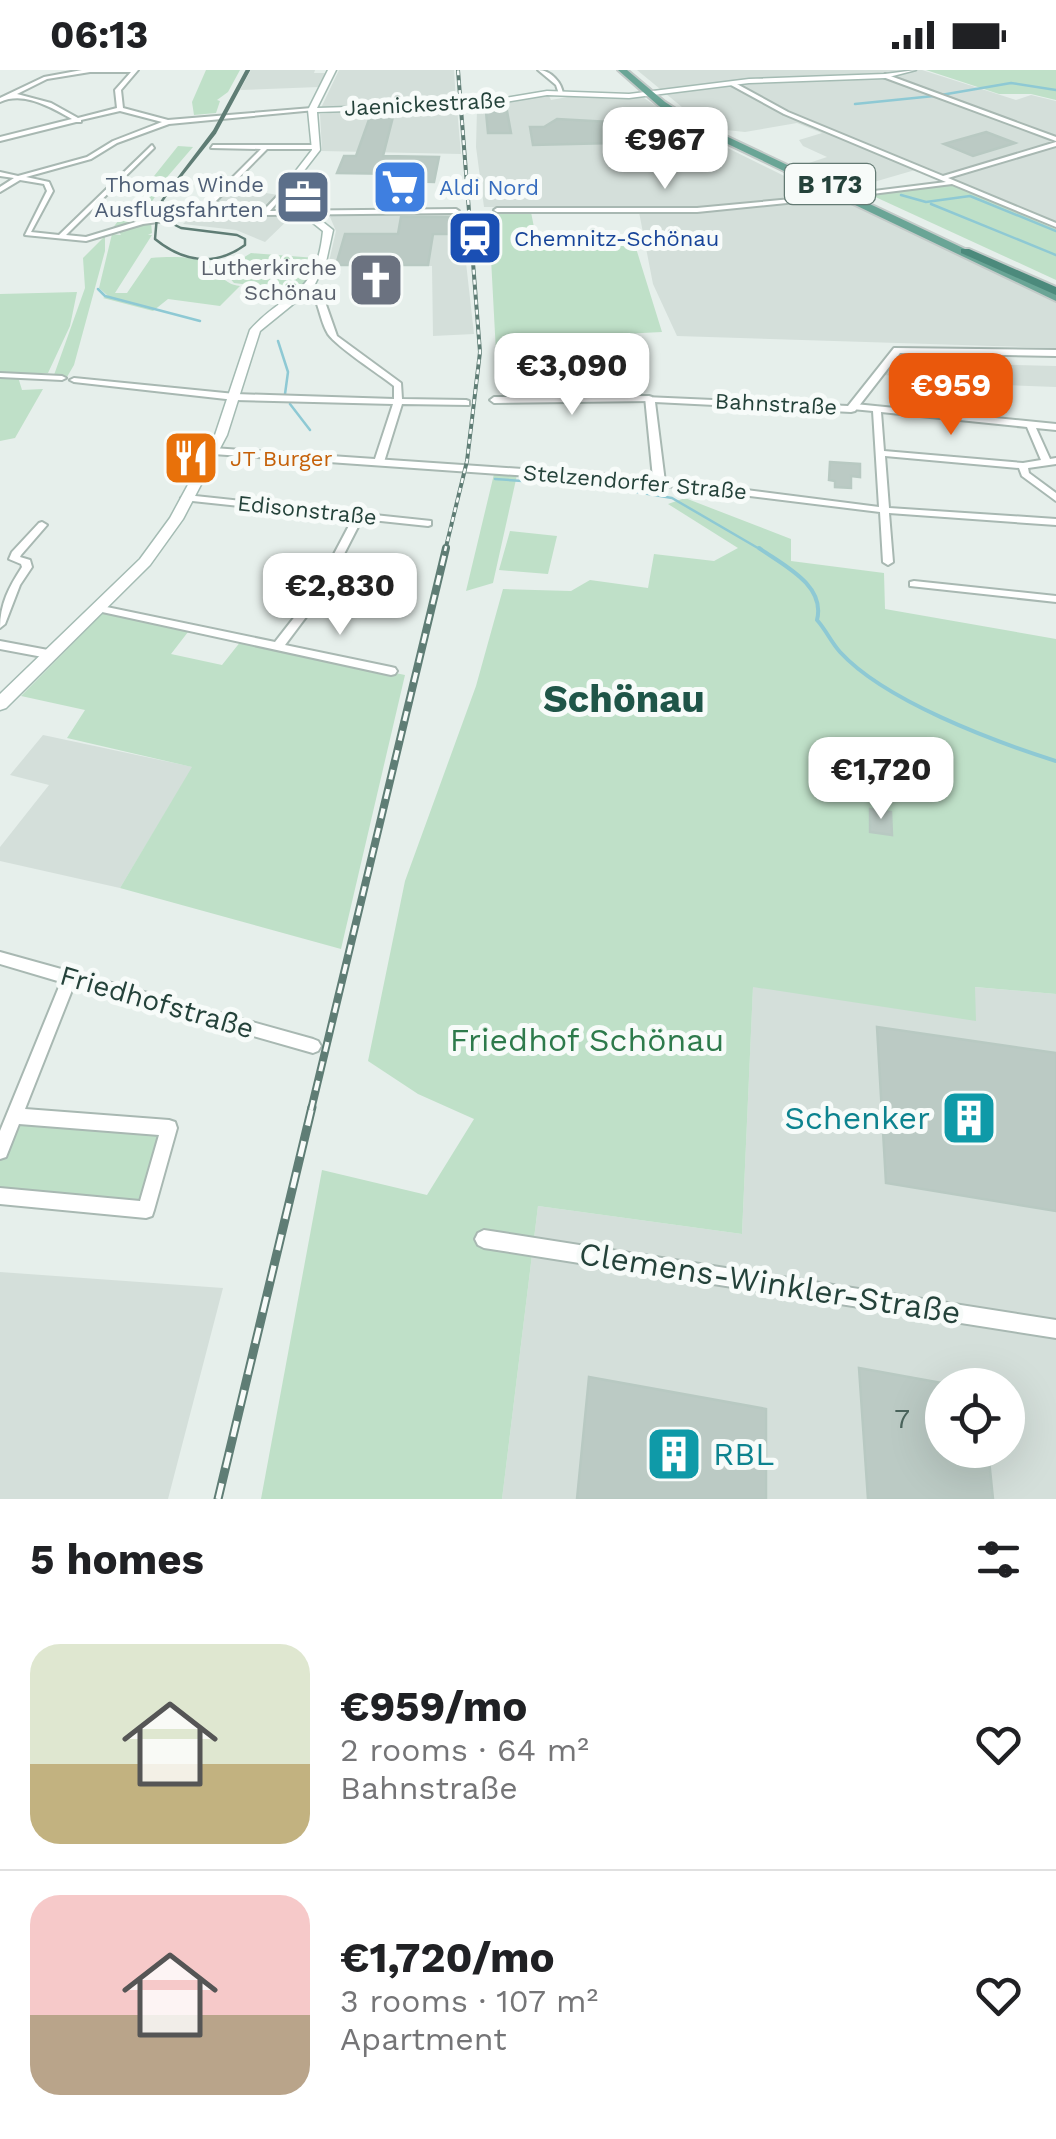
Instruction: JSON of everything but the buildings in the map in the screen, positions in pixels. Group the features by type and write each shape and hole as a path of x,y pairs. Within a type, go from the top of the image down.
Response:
{"highway":[{"name":"B 173","path":"966,249 1056,291"}],"main road":[{"path":"0,704 146,562 213,452 236,397 255,330 312,288 328,237 324,224 290,200 285,190 312,158 316,147 312,110 332,70"},
{"name":"B 173","path":"625,70 691,123 1056,291"},
{"name":"Jaenickestraße","path":"312,110 475,105 560,93 653,94 733,84 884,76 912,70"}],"street":[{"path":"541,70 558,84 560,93"},
{"path":"0,100 46,78 74,71 142,76"},
{"path":"120,109 118,90 133,73"},
{"path":"884,76 1056,141"},
{"path":"733,84 786,113 1056,226"},
{"path":"0,92 49,104 76,119"},
{"path":"0,138 120,109 168,122"},
{"path":"0,190 20,178 89,158 115,142 168,122 312,110"},
{"path":"942,178 1056,141"},
{"path":"213,147 316,147"},
{"path":"61,236 152,148"},
{"path":"207,206 263,150"},
{"path":"0,174 47,183 50,191 27,234 99,236 207,206 265,213 456,210"},
{"path":"866,194 953,182"},
{"path":"265,213 285,190"},
{"path":"497,210 697,210 834,197"},
{"path":"312,288 323,301 326,326 334,337 396,382 398,402 379,462"},
{"path":"855,408 886,361 902,357 1056,356"},
{"path":"0,375 62,378"},
{"path":"74,380 236,397 466,403"},
{"path":"649,399 659,482"},
{"name":"Bahnstraße","path":"494,400 649,399 855,408 1056,427"},
{"path":"877,412 888,562"},
{"path":"880,452 1024,466 1051,461 1031,426"},
{"name":"Stelzendorfer Straße","path":"213,452 659,482 884,510 1056,522"},
{"path":"1024,466 1025,474 1056,498"},
{"name":"Edisonstraße","path":"186,498 428,523"},
{"path":"279,645 319,593 359,516"},
{"path":"0,624 27,567 26,562 14,559 16,554 42,524"},
{"path":"914,584 1056,600"},
{"path":"97,608 392,671"},
{"path":"0,645 48,654"},
{"name":"Friedhofstraße","path":"0,958 314,1046"},
{"path":"0,1151 70,977"},
{"path":"0,1196 146,1210 170,1128 14,1116"},
{"name":"Clemens-Winkler-Straße","path":"484,1240 1056,1329"}],"shaded area":[{"path":"251,70 325,73 319,87 240,90"},
{"path":"339,70 454,70 456,103 321,108"},
{"path":"637,70 922,70 1016,100 1031,95 1056,101 1056,222 922,168 860,186 848,185 803,165 827,157 803,146 799,140 822,133 797,123 745,132 726,130 682,107"},
{"path":"549,96 551,100 573,96 644,98 691,130 827,197 699,208 484,207 476,147 477,109"},
{"path":"379,108 457,108 461,154 322,151 320,114"},
{"path":"226,189 278,195 266,209 260,210 210,205"},
{"path":"844,199 1056,303 1056,348 677,336 653,284 639,212"},
{"path":"335,213 452,214 452,218 461,218 474,334 433,336 432,266 328,266 336,231 330,217"},
{"path":"194,214 241,219 245,214 293,215 265,242 236,230 183,224"},
{"path":"898,362 1056,366 1056,387 904,381 899,376 882,375"},
{"path":"43,735 193,767 120,888 0,861 0,847 49,785 10,775"},
{"path":"753,986 975,1020 974,987 1056,994 1056,1499 502,1499 538,1206 742,1234"},
{"path":"0,1272 223,1288 168,1499 0,1499"}],"green space":[{"path":"206,70 240,70 228,92 217,100 220,101 216,113 194,115 192,102"},
{"path":"926,70 1056,70 1056,100 1031,94 999,94"},
{"path":"178,146 193,147 168,176 141,219 111,230"},
{"path":"951,185 1056,229 1056,280 871,195"},
{"path":"502,212 531,212 538,248 635,245 662,332 603,335 638,335 649,370 497,371 489,221"},
{"path":"151,222 152,233 148,235 152,235 115,293 127,293 151,258 202,261 229,283 240,286 220,306 168,299 153,311 103,298 108,296 99,288 112,234 121,235 118,231"},
{"path":"105,236 105,251 74,365 67,377 54,375 85,288 83,258"},
{"path":"251,253 316,258 307,285 300,291 234,283 223,270"},
{"path":"77,292 70,326 48,373 0,373 0,294"},
{"path":"0,377 18,377 22,390 43,389 15,438 0,441"},
{"path":"494,474 517,475 493,583 466,591"},
{"name":"Friedhof Schönau","path":"685,498 791,539 791,561 884,573 885,609 1056,639 1056,994 975,987 976,1021 753,987 742,1234 538,1206 502,1499 261,1499 322,1170 427,1195 474,1119 418,1094 368,1061 405,881 476,686 503,589 571,591 590,580 648,588 654,554 714,561 738,548 668,504"},
{"path":"510,531 557,536 548,574 499,570"},
{"path":"103,613 188,632 171,654 222,665 241,641 405,675 341,949 120,888 192,767 67,738 85,710 21,696"},
{"path":"14,1116 169,1128 146,1210 0,1196 0,1151"}],"waterway":[{"path":"941,95 1011,83 1056,90"},
{"path":"855,104 934,96"},
{"path":"901,195 926,202 970,196 1056,231"},
{"path":"931,204 1056,255"},
{"path":"98,289 105,296 200,321"},
{"path":"278,341 288,372 285,394"},
{"path":"290,404 310,430"},
{"path":"495,479 607,487 672,498 763,551"},
{"path":"759,548 809,586 818,608 817,620 840,652 860,670 941,717 1056,761"}],"tunnel":[{"path":"834,197 866,194 841,196"}],"tram line":[{"path":"168,192 214,131 247,70"},
{"path":"168,192 215,133 249,70"},
{"path":"157,216 168,192"},
{"path":"157,216 181,228 237,235 245,239 245,245 222,257 188,257 155,239 157,216"}],"railway":[{"path":"445,551 467,461 480,352 458,70"},
{"path":"311,1110 446,548"},
{"path":"218,1499 312,1107"}],"place":[{"name":"Aldi Nord","path":"400,187"},
{"name":"Thomas Winde Ausflugsfahrten","path":"303,197"},
{"name":"Chemnitz-Schönau","path":"475,238"},
{"name":"Lutherkirche Schönau","path":"376,280"},
{"name":"JT Burger","path":"191,458"},
{"name":"Schenker","path":"969,1118"},
{"name":"RBL","path":"674,1454"}],"district":[{"name":"Schönau","path":"624,699"}]}
